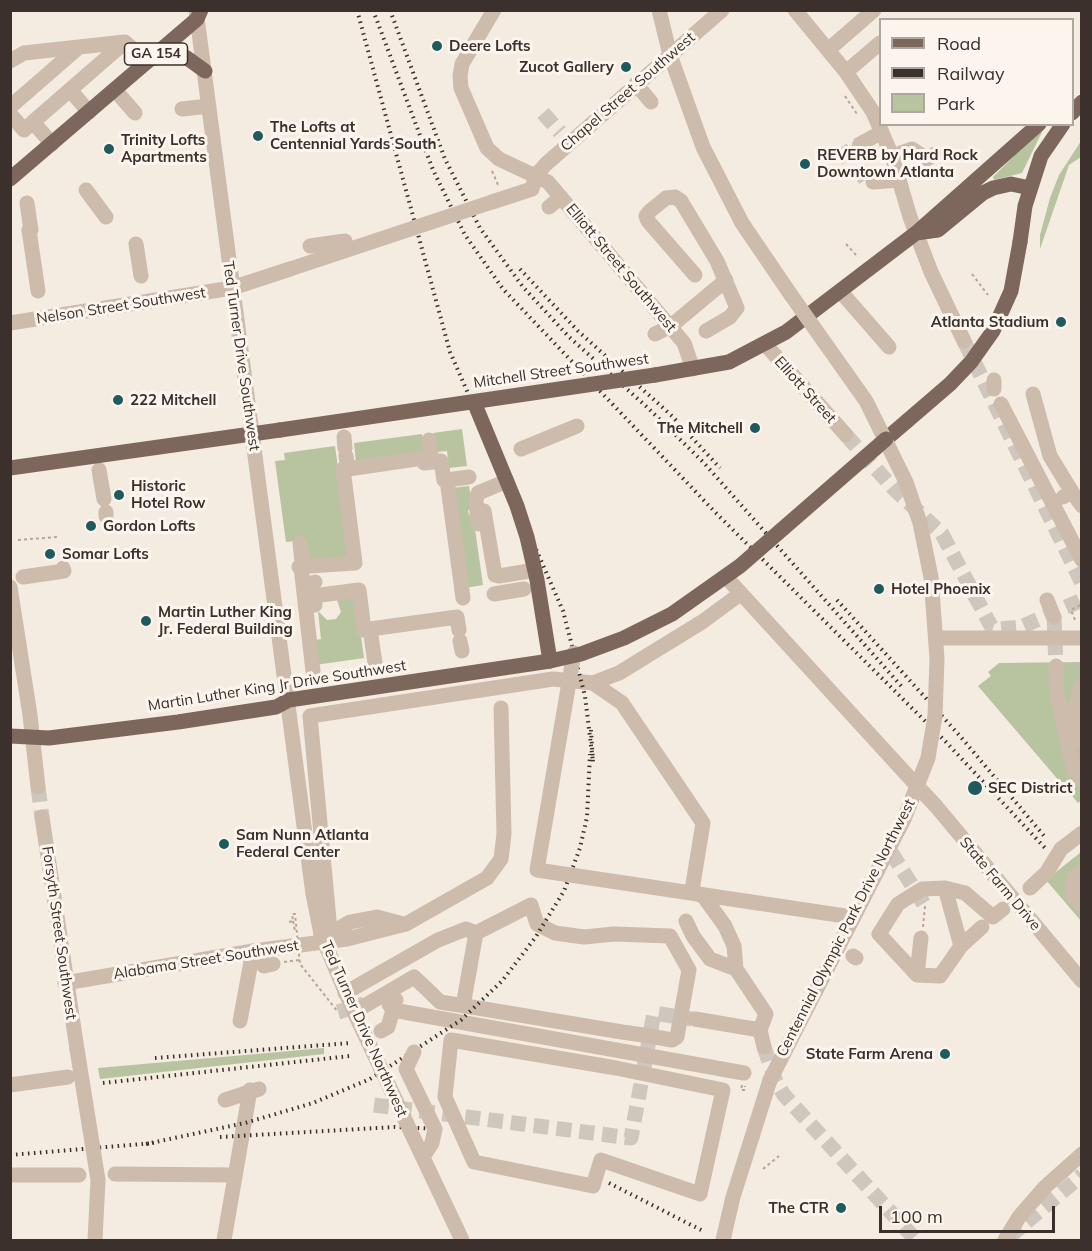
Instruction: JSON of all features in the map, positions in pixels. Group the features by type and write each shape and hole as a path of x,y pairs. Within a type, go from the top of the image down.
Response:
{"main road":[{"name":"GA 154","path":"10,179 147,62 198,13"},
{"path":"147,62 175,53 187,58 204,71"},
{"name":"Mitchell Street Southwest","path":"10,468 252,435 656,375 729,362 765,345 842,292 916,233 1037,126"},
{"path":"916,233 938,230 983,193 993,188 1011,184 1030,188 1041,156 1062,126"},
{"name":"Martin Luther King Jr Drive Southwest","path":"10,736 49,738 276,707 289,700 550,661 581,654 650,626 672,614 726,577 950,384 983,348 1011,291 1030,188"},
{"path":"474,402 507,481 527,537 535,570 550,661"}],"street":[{"path":"494,10 462,64 461,88 492,154 536,175"},
{"name":"Centennial Olympic Park Drive Northwest","path":"659,10 670,55 703,147 722,187 742,223 866,401 906,482 920,523 932,577 936,638 935,716 928,758 918,787 894,839 774,1069 733,1197 723,1240"},
{"name":"Chapel Street Southwest","path":"498,200 532,189 536,175 564,137 636,84 722,10"},
{"path":"795,10 846,72 873,112 879,125"},
{"path":"828,50 874,10"},
{"name":"Ted Turner Drive Southwest","path":"198,13 232,288 289,700"},
{"path":"10,114 24,130 125,42"},
{"path":"10,61 24,53 125,42 147,62"},
{"path":"846,72 879,44"},
{"path":"10,107 79,47"},
{"path":"636,84 651,102"},
{"path":"70,90 89,112"},
{"path":"115,90 135,113"},
{"path":"182,110 209,106"},
{"path":"33,122 52,144"},
{"path":"879,126 892,156 916,233 964,341"},
{"path":"860,144 882,132"},
{"path":"892,156 912,149 927,159 935,154"},
{"name":"Elliott Street Southwest","path":"536,175 548,182 684,343 693,369"},
{"path":"873,182 899,180"},
{"path":"86,190 106,218"},
{"path":"549,207 561,197"},
{"path":"695,275 646,216 666,198 675,197 681,201 717,261 737,308 735,314 706,330"},
{"name":"Nelson Street Southwest","path":"10,323 232,288 498,200"},
{"path":"27,203 38,291"},
{"path":"310,246 345,241"},
{"path":"136,244 141,276"},
{"path":"655,334 670,326 726,280"},
{"path":"842,292 889,348"},
{"name":"Elliott Street","path":"765,345 846,435"},
{"path":"1033,394 1050,456 1082,506"},
{"path":"1001,404 1082,560"},
{"path":"521,449 577,426"},
{"path":"428,433 432,462"},
{"path":"305,566 355,563 343,470 346,452 423,458 424,463 441,460 444,480 447,480 453,538 464,598 460,598 463,616 460,635 364,630 359,590 305,589"},
{"path":"99,470 105,509"},
{"path":"447,480 469,477"},
{"path":"482,556 476,500 483,490 507,481"},
{"path":"1052,502 1072,492"},
{"path":"484,511 495,575 535,570"},
{"path":"300,543 314,639 313,671"},
{"path":"23,577 64,571 63,568"},
{"name":"State Farm Drive","path":"726,577 935,805 1082,981"},
{"path":"10,587 33,737 38,787"},
{"path":"494,594 524,589"},
{"path":"339,940 309,716 553,679 593,682 619,673 702,622 736,597"},
{"path":"1047,600 1054,617"},
{"path":"370,629 375,663"},
{"path":"936,638 1082,638"},
{"path":"574,653 537,870 852,917"},
{"path":"1056,666 1057,695 1074,770 1082,780"},
{"path":"593,682 622,703 703,823 692,890 704,897 725,926 734,946 736,969 766,1014 760,1030 764,1047"},
{"path":"1082,686 1074,709 1082,742"},
{"name":"Ted Turner Drive Northwest","path":"289,700 315,908 326,949 462,1240"},
{"name":"Alabama Street Southwest","path":"65,983 263,958 406,924 487,878 501,859 505,796 501,708"},
{"name":"Forsyth Street Southwest","path":"42,817 65,983 98,1180 95,1240"},
{"path":"1030,888 1047,872 1061,849 1082,833"},
{"path":"1082,871 1076,876 1072,887 1073,896 1082,906"},
{"path":"945,888 961,946"},
{"path":"982,927 961,946 940,976 917,975 879,934 889,914 908,896 922,889 945,888 965,893 993,917 1003,909"},
{"path":"345,993 438,940 466,929 476,933 531,905 537,924 555,933 584,937 614,934 669,936 689,970 677,1037 672,1040 440,1002 414,977 354,1012"},
{"path":"686,921 710,959 736,969"},
{"path":"463,1006 476,933"},
{"path":"917,975 921,938"},
{"path":"240,1021 263,958"},
{"path":"381,1031 388,1027 394,1005 485,1026 744,1073"},
{"path":"482,1045 485,1026 484,1009"},
{"path":"695,1019 760,1030"},
{"path":"616,1068 622,1032"},
{"path":"451,1040 616,1068 723,1090 700,1194 601,1160 599,1187 474,1161 446,1097 451,1040"},
{"path":"414,1052 406,1069 435,1129 435,1137 423,1157"},
{"path":"10,1085 68,1077"},
{"path":"224,1240 235,1175 255,1090 225,1100"},
{"path":"1005,1240 1019,1217 1044,1187 1082,1154"},
{"path":"115,1174 235,1175"},
{"path":"10,1175 79,1175"}],"path":[{"path":"488,162 498,200"},
{"path":"846,244 856,255"},
{"path":"972,274 988,295"},
{"path":"18,540 57,535 57,537"},
{"path":"1075,620 1071,610 1082,604"},
{"path":"921,938 925,906"},
{"path":"295,931 291,921 292,914 294,914 300,964 338,1012"},
{"path":"763,1169 779,1156"}],"green space":[{"path":"1039,131 1042,132 1022,173 994,180 993,177"},
{"path":"1081,141 1081,157 1069,165 1040,249 1040,235 1050,198 1059,175"},
{"path":"462,429 467,466 449,468 447,451 436,452 433,433"},
{"path":"422,434 425,453 356,463 354,443"},
{"path":"335,446 351,561 310,564 306,540 286,542 275,461 285,460 284,453"},
{"path":"469,486 473,509 468,510 469,515 473,515 483,585 465,588 452,488"},
{"path":"355,593 364,658 315,665 312,641 321,639 318,611 327,620 336,619 341,612 337,600"},
{"path":"1081,662 1082,800 1078,803 978,686 991,676 988,672 999,663"},
{"path":"1081,852 1081,921 1046,880"},
{"path":"324,1048 324,1054 100,1079 98,1068"}],"tunnel":[{"path":"543,113 560,132"},
{"path":"860,144 857,152 860,172 866,180 873,182"},
{"path":"838,158 860,144"},
{"path":"964,341 1082,583"},
{"path":"846,435 893,488 942,534 991,626 999,629 1021,627 1082,600"},
{"path":"1054,617 1056,666"},
{"path":"38,787 42,817"},
{"path":"891,852 925,906"},
{"path":"338,1012 364,1004"},
{"path":"374,1105 631,1138 654,1013 692,1019"},
{"path":"764,1047 776,1082 784,1095 916,1240"},
{"path":"1009,1237 1082,1175"}],"railway":[{"path":"357,10 450,352 563,611 585,696 593,762 591,730"},
{"path":"373,10 433,170 465,235 503,289 714,511 946,742 1045,848"},
{"path":"390,10 445,159 480,228 523,287 569,337 647,407 704,463 902,687"},
{"path":"520,269 578,331 672,416 720,468"},
{"path":"837,600 960,736 1045,837"},
{"path":"146,1144 245,1123 313,1103 370,1079 461,1020 502,981 535,938 564,891 580,848 587,817 590,754"},
{"path":"155,1058 350,1043"},
{"path":"103,1083 350,1056"},
{"path":"220,1137 395,1127 441,1129"},
{"path":"10,1155 154,1143"},
{"path":"609,1183 705,1232"}],"place":[{"name":"Deere Lofts","path":"437,46"},
{"name":"Zucot Gallery","path":"626,67"},
{"name":"The Lofts at Centennial Yards South","path":"258,136"},
{"name":"Trinity Lofts Apartments","path":"109,149"},
{"name":"REVERB by Hard Rock Downtown Atlanta","path":"805,164"},
{"name":"Atlanta Stadium","path":"1061,322"},
{"name":"222 Mitchell","path":"118,400"},
{"name":"The Mitchell","path":"755,428"},
{"name":"Historic Hotel Row","path":"119,495"},
{"name":"Gordon Lofts","path":"91,526"},
{"name":"Somar Lofts","path":"50,554"},
{"name":"Hotel Phoenix","path":"879,589"},
{"name":"Martin Luther King Jr. Federal Building","path":"146,621"},
{"name":"SEC District","path":"975,788"},
{"name":"Sam Nunn Atlanta Federal Center","path":"224,844"},
{"name":"State Farm Arena","path":"945,1054"},
{"name":"The CTR","path":"841,1208"}]}
